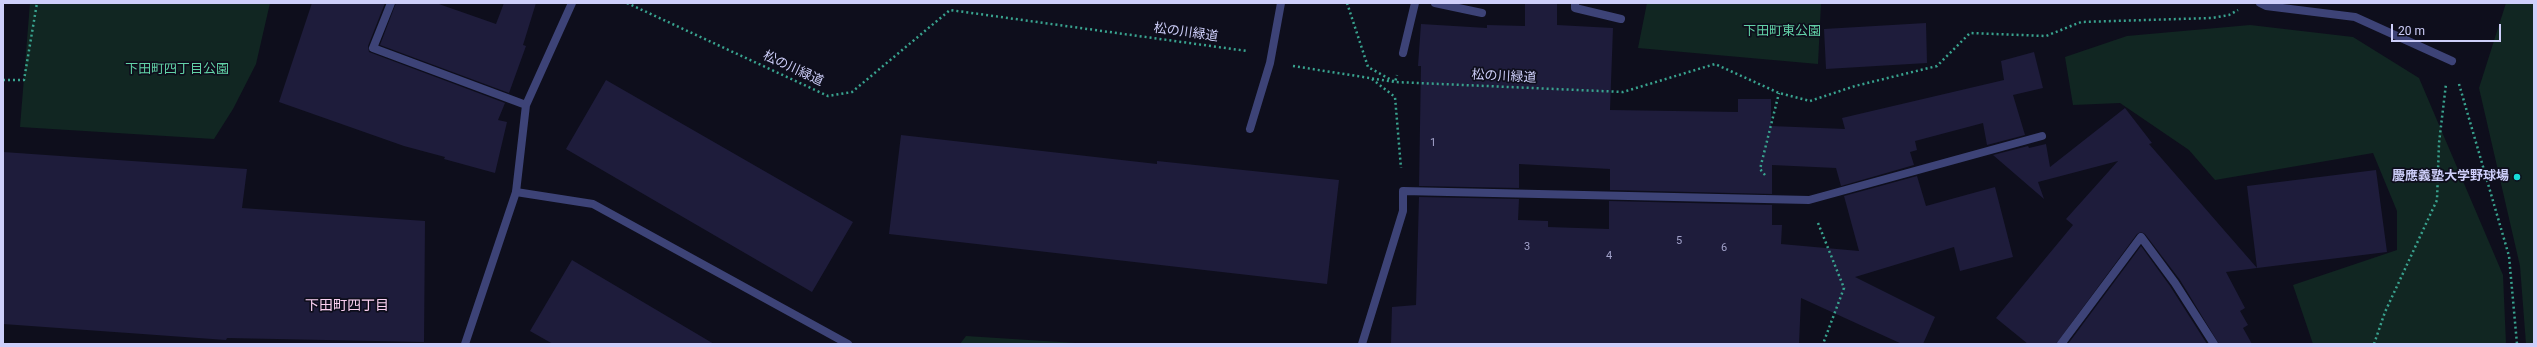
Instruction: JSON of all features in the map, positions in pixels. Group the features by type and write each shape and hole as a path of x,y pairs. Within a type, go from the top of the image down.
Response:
{"street":[{"path":"390,3 373,48 526,105"},
{"path":"465,344 516,192 526,105 572,3"},
{"path":"1250,129 1270,62 1281,3"},
{"path":"1403,53 1415,3"},
{"path":"1435,3 1482,13"},
{"path":"1575,3 1575,8 1621,18"},
{"path":"2260,3 2266,6 2355,17 2452,61"},
{"path":"1362,344 1403,211 1403,191 1809,200 2042,136"},
{"path":"516,192 593,204 848,344"},
{"path":"2062,344 2141,237 2175,283 2214,344"}],"path":[{"path":"3,80 24,80 38,3"},
{"name":"松の川緑道","path":"628,3 828,96 852,92 950,10 1253,52 1270,62 1395,82 1622,92 1715,64 1779,93 1810,101 1855,86 1938,66 1970,33 2046,36 2081,22 2101,20 2212,18 2230,16 2242,7"},
{"path":"1347,3 1368,67 1395,82"},
{"path":"2374,344 2385,312 2437,200 2444,92 2452,61"},
{"path":"2452,61 2509,256 2516,344"},
{"path":"1370,78 1395,97 1403,191"},
{"path":"1760,169 1779,93"},
{"path":"1818,224 1844,288 1823,344"}],"green space":[{"name":"下田町四丁目公園","path":"30,3 270,3 256,64 233,109 214,139 20,127"},
{"name":"下田町東公園","path":"1647,3 1821,3 1818,64 1638,48"},
{"name":"慶應義塾大学野球場","path":"2506,3 2534,3 2534,344 2526,344 2520,266 2479,88"},
{"path":"2250,25 2353,37 2419,78 2503,275 2506,344 2313,344 2293,285 2397,250 2397,211 2373,153 2215,180 2189,150 2120,103 2073,105 2065,57 2127,36"},
{"path":"966,336 1091,344 960,344"}],"building":[{"path":"312,3 385,3 368,46 369,52 505,103 498,120 507,122 495,173 404,146 279,102"},
{"path":"396,3 436,3 496,24 504,3 536,3 523,45 526,46 509,93 380,45"},
{"path":"1525,3 1557,3 1557,25 1613,28 1610,110 1738,112 1738,99 1771,99 1771,126 1845,129 1842,118 2004,80 2001,61 2034,52 2043,88 2013,95 2025,135 1987,145 1983,123 1915,141 1917,150 1910,152 1914,165 1841,186 1836,168 1772,165 1772,194 1610,190 1610,169 1519,164 1519,188 1419,186 1421,66 1418,66 1421,24 1487,28 1487,25 1525,26"},
{"path":"1926,23 1927,63 1826,69 1824,29"},
{"path":"606,80 853,222 812,292 566,149"},
{"path":"2125,108 2152,143 2149,144 2257,268 2226,272 2245,308 2240,311 2248,325 2243,328 2252,344 2219,344 2180,280 2145,234 2141,232 2137,234 2056,344 2028,344 1996,318 2073,225 2066,219 2118,161 2038,182 2044,199 1993,155 2028,146 2029,148 2046,144 2050,167"},
{"path":"901,135 1157,164 1157,161 1339,180 1327,284 889,234"},
{"path":"3,152 247,169 242,208 425,221 424,342 227,338 226,340 3,324"},
{"path":"2376,170 2387,252 2257,268 2247,186"},
{"path":"1917,176 1926,206 1995,187 2013,257 1960,271 1954,247 1855,277 1935,317 1923,344 1902,344 1801,298 1799,344 1391,344 1392,307 1416,305 1419,197 1519,199 1518,220 1548,221 1548,227 1609,229 1609,201 1772,205 1772,225 1782,225 1781,244 1859,251 1844,196"},
{"path":"2141,246 2170,286 2207,344 2068,344"},
{"path":"572,260 714,344 553,344 530,331"}],"place":[{"name":"慶應義塾大学野球場","path":"2517,177"}],"district":[{"name":"下田町四丁目","path":"347,306"}]}
